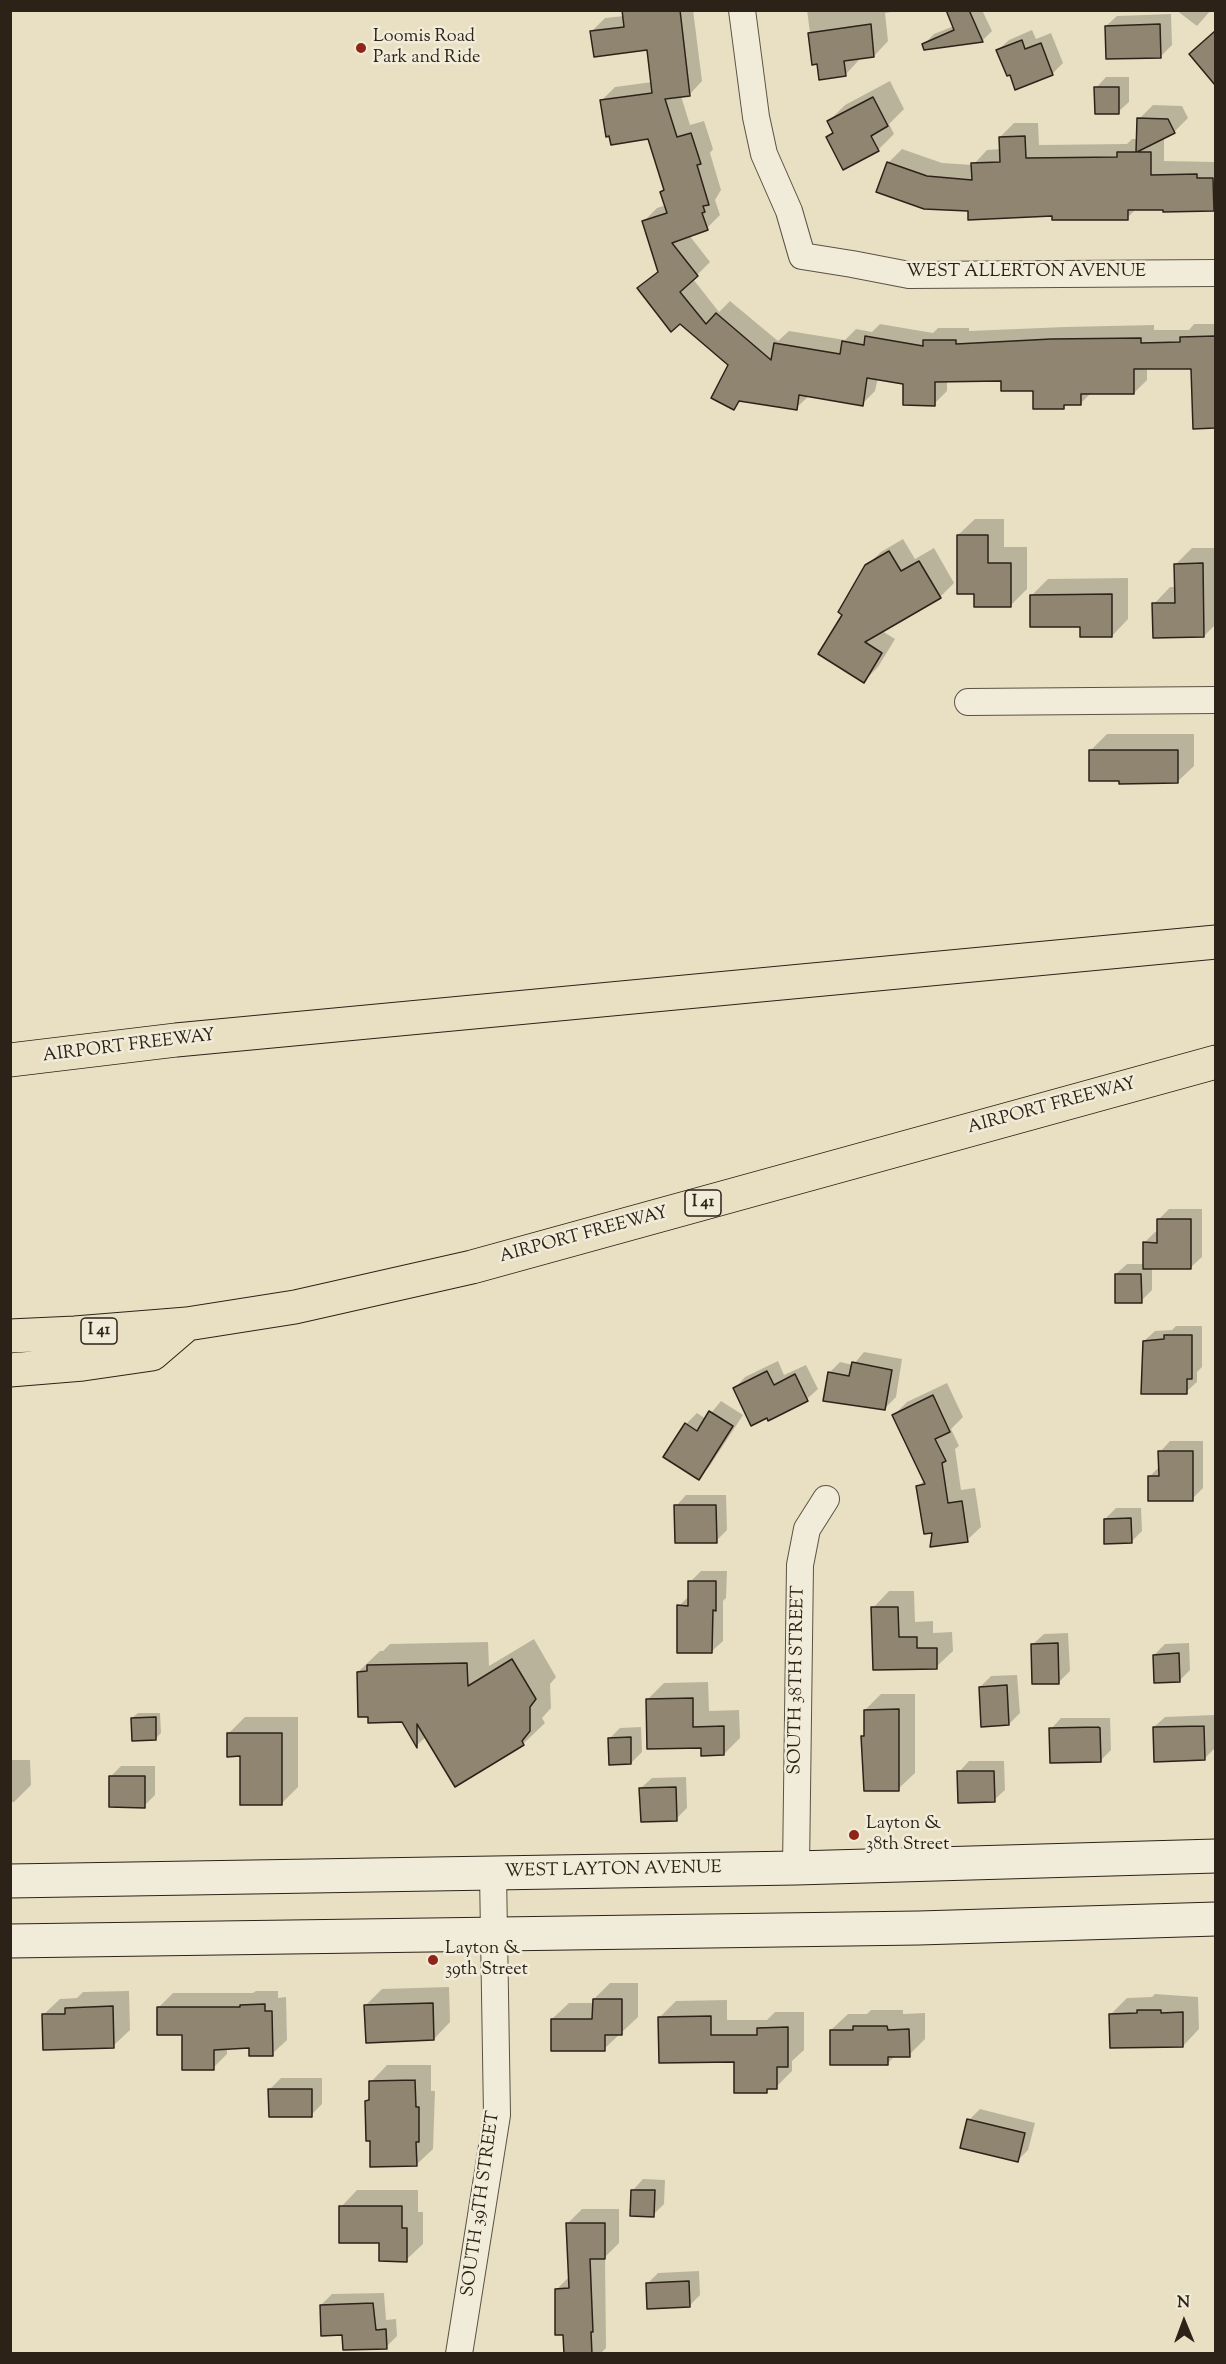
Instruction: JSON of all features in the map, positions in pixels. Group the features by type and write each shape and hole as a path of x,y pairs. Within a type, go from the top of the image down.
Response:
{"highway":[{"name":"AIRPORT FREEWAY","path":"17,1058 1215,942"},
{"name":"AIRPORT FREEWAY","path":"10,1336 187,1324 295,1307 472,1267 1215,1062"},
{"path":"10,1370 152,1354 187,1324"}],"main road":[{"name":"WEST LAYTON AVENUE","path":"10,1881 796,1868 1215,1856"},
{"path":"10,1941 919,1928 1215,1919"}],"street":[{"name":"WEST ALLERTON AVENUE","path":"742,10 756,117 764,154 789,211 802,256 909,275 1215,273"},
{"path":"968,702 1215,700"},
{"name":"SOUTH 38TH STREET","path":"796,1868 800,1565 807,1529 826,1499"},
{"name":"SOUTH 39TH STREET","path":"459,2354 497,2115 493,1873"}],"building":[{"path":"622,10 680,10 690,96 665,99 677,137 691,133 701,164 697,165 709,205 703,206 705,212 702,213 708,230 672,243 698,276 680,292 706,324 716,313 771,360 774,343 840,354 842,341 864,345 865,336 923,346 923,340 956,340 956,344 1051,339 1141,338 1141,343 1180,342 1180,337 1215,336 1215,428 1193,429 1191,369 1134,369 1134,394 1081,394 1081,405 1064,405 1064,409 1033,409 1033,391 1001,391 1001,381 935,382 935,406 903,405 903,384 867,378 863,406 799,395 797,410 739,401 734,410 711,398 728,365 680,324 671,332 637,288 658,272 642,221 667,213 660,192 664,190 648,139 611,145 609,136 606,137 600,100 652,93 647,50 594,57 590,31 624,27"},
{"path":"946,10 969,10 983,42 924,50 922,44 954,30"},
{"path":"871,24 874,57 844,61 846,76 819,80 817,64 812,65 808,33"},
{"path":"1160,24 1161,58 1106,59 1105,26"},
{"path":"1215,31 1215,85 1189,54"},
{"path":"1022,40 1025,49 1041,43 1053,75 1015,90 1010,75 1007,76 996,50"},
{"path":"1094,87 1119,87 1119,114 1095,114"},
{"path":"873,97 888,126 871,136 879,151 843,170 826,137 833,133 827,121"},
{"path":"1137,118 1168,119 1175,133 1137,152 1151,152 1151,175 1197,174 1197,178 1213,178 1214,211 1128,210 1128,220 1052,220 1052,216 968,220 968,211 924,209 876,192 887,162 927,176 972,180 971,163 1000,162 999,137 1025,136 1026,158 1117,157 1117,152 1136,152"},
{"path":"957,535 988,535 988,563 1011,563 1011,607 974,607 974,594 957,594"},
{"path":"889,551 901,571 919,561 941,598 865,642 882,653 864,683 818,654 842,615 838,612 865,565"},
{"path":"1203,563 1204,637 1153,638 1152,603 1175,603 1174,564"},
{"path":"1112,594 1112,637 1080,637 1080,627 1030,627 1030,595"},
{"path":"1089,750 1178,750 1178,783 1119,784 1119,781 1089,781"},
{"path":"1157,1219 1191,1219 1191,1269 1143,1269 1143,1242 1157,1243"},
{"path":"1115,1274 1141,1274 1142,1303 1115,1303"},
{"path":"1164,1335 1192,1335 1192,1379 1187,1379 1187,1394 1141,1394 1143,1341 1164,1339"},
{"path":"852,1362 892,1370 885,1410 823,1401 828,1372 849,1376"},
{"path":"767,1371 774,1385 795,1374 808,1401 768,1421 767,1418 751,1426 733,1388"},
{"path":"933,1395 950,1432 935,1439 946,1461 942,1463 948,1503 962,1501 968,1542 930,1547 932,1533 924,1534 916,1486 925,1484 892,1415"},
{"path":"709,1411 733,1426 699,1480 663,1457 685,1423 697,1431"},
{"path":"1158,1451 1193,1451 1193,1501 1148,1501 1148,1476 1159,1476"},
{"path":"674,1505 716,1505 717,1543 675,1543"},
{"path":"1131,1518 1132,1543 1104,1544 1104,1519"},
{"path":"688,1581 716,1581 712,1653 677,1653 677,1605 688,1606"},
{"path":"871,1607 898,1607 899,1637 917,1637 917,1648 937,1648 937,1669 873,1670"},
{"path":"1058,1643 1059,1684 1032,1684 1031,1644"},
{"path":"1179,1653 1180,1682 1154,1683 1153,1655"},
{"path":"512,1659 536,1699 530,1707 530,1731 522,1741 524,1745 455,1787 417,1724 417,1748 402,1722 368,1723 368,1717 358,1717 357,1672 367,1671 367,1665 467,1663 468,1686"},
{"path":"1007,1685 1009,1725 981,1727 979,1687"},
{"path":"693,1698 693,1727 724,1726 724,1755 701,1756 701,1748 647,1749 646,1699"},
{"path":"899,1709 899,1791 864,1791 861,1736 864,1736 864,1710"},
{"path":"156,1717 156,1740 132,1741 131,1718"},
{"path":"1204,1726 1205,1760 1154,1762 1153,1727"},
{"path":"1049,1728 1100,1728 1101,1762 1050,1763"},
{"path":"227,1733 282,1733 282,1805 240,1805 240,1756 227,1757"},
{"path":"631,1737 631,1764 609,1765 608,1738"},
{"path":"957,1771 994,1771 995,1802 958,1803"},
{"path":"109,1776 145,1776 145,1808 109,1807"},
{"path":"676,1787 677,1821 641,1822 639,1788"},
{"path":"593,1999 622,1999 622,2035 605,2035 605,2051 551,2051 551,2019 592,2019"},
{"path":"433,2003 434,2040 366,2043 364,2005"},
{"path":"265,2004 265,2011 272,2011 273,2056 249,2056 249,2048 214,2050 214,2070 182,2070 182,2035 157,2035 157,2007 240,2007 240,2005"},
{"path":"113,2006 114,2048 43,2050 42,2014 65,2014 65,2008"},
{"path":"1137,2010 1161,2010 1161,2013 1183,2012 1183,2047 1110,2048 1109,2014 1137,2013"},
{"path":"711,2016 711,2035 757,2035 757,2028 788,2027 788,2067 777,2067 777,2089 767,2089 767,2093 734,2093 734,2062 659,2063 658,2017"},
{"path":"853,2026 887,2026 888,2030 909,2029 910,2057 888,2057 888,2065 830,2065 830,2030 853,2030"},
{"path":"415,2080 416,2107 419,2107 419,2142 416,2142 417,2166 370,2167 370,2141 366,2141 365,2101 369,2100 369,2081"},
{"path":"268,2089 312,2089 312,2117 269,2117"},
{"path":"967,2119 1025,2133 1018,2162 960,2148"},
{"path":"631,2190 655,2190 654,2217 630,2216"},
{"path":"339,2206 402,2206 402,2228 407,2228 407,2262 379,2261 379,2243 339,2243"},
{"path":"566,2223 605,2223 605,2259 590,2259 592,2354 564,2354 563,2335 555,2335 555,2289 569,2288"},
{"path":"689,2281 690,2307 647,2309 646,2283"},
{"path":"373,2303 376,2330 386,2329 387,2349 343,2350 342,2335 321,2336 320,2305"}],"place":[{"name":"Loomis Road Park and Ride","path":"361,48"},
{"name":"Layton & 38th Street","path":"854,1835"},
{"name":"Layton & 39th Street","path":"433,1960"}]}
